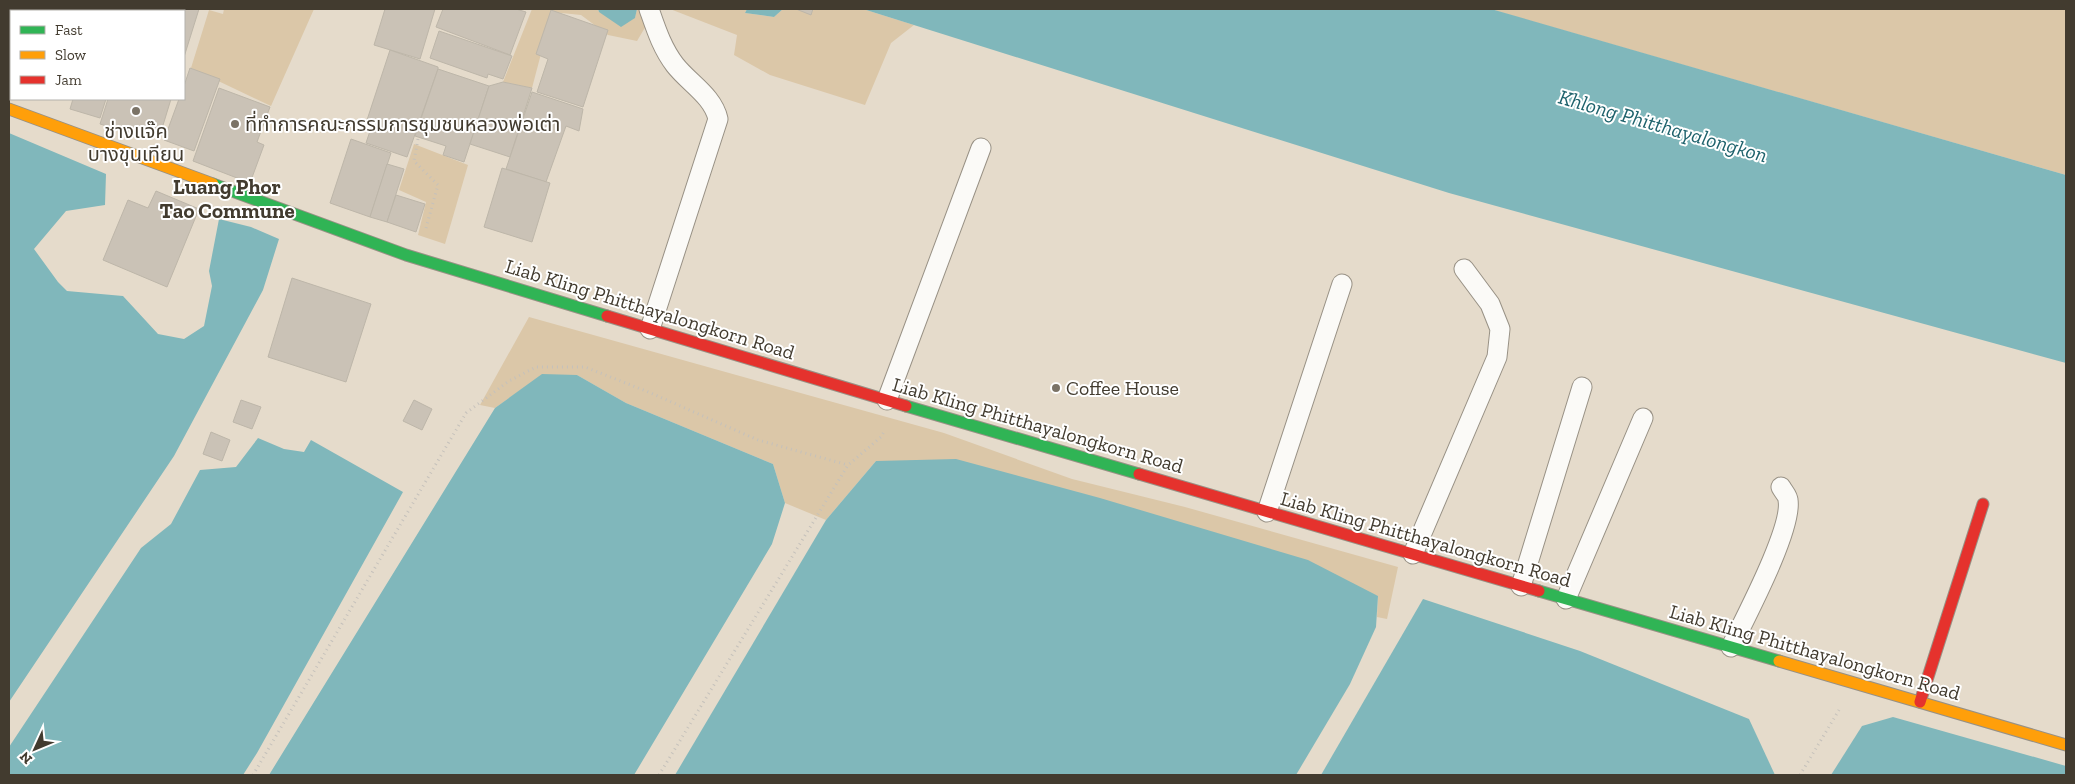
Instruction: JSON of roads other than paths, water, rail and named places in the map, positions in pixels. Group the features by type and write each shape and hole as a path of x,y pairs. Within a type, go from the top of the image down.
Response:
{"main road":[{"name":"Liab Kling Phitthayalongkorn Road","path":"9,109 406,255 893,402 2066,745"},
{"path":"1920,702 1983,504"}],"lane":[{"path":"650,9 661,42 670,57 675,65 715,108 718,119 650,329"},
{"path":"893,402 981,148"},
{"path":"1413,554 1497,357 1500,329 1490,304 1464,269"},
{"path":"1267,512 1342,284"},
{"path":"1521,586 1582,387"},
{"path":"1566,599 1643,418"},
{"path":"1731,647 1780,541 1787,515 1788,499 1781,486"}],"water":[{"path":"598,9 637,9 635,18 621,27 599,12"},
{"path":"747,9 783,9 774,17 745,13"},
{"name":"Khlong Phitthayalongkon","path":"863,9 1491,9 2066,175 2066,363 1449,193"},
{"path":"9,133 106,174 105,205 66,211 34,249 58,282 67,291 123,296 158,334 184,339 204,326 212,286 209,271 219,219 251,227 279,239 263,290 174,456 9,702"},
{"path":"542,374 577,375 626,403 773,464 785,503 772,544 634,775 269,775 495,408"},
{"path":"258,438 284,449 304,452 311,440 403,492 243,775 9,775 9,747 141,548 171,524 200,470 236,467"},
{"path":"956,459 1100,498 1308,560 1378,596 1376,627 1350,684 1296,775 675,775 826,520 876,461"},
{"path":"1423,599 1580,651 1749,719 1775,775 1321,775"},
{"path":"1893,717 2066,766 2066,775 1831,775 1862,726"}],"place":[{"name":"ช่างแจ๊ค บางขุนเทียน","path":"136,111"},
{"name":"ที่ทำการคณะกรรมการชุมชนหลวงพ่อเต่า","path":"235,124"},
{"name":"Coffee House","path":"1056,388"}],"district":[{"name":"Luang Phor Tao Commune","path":"227,199"}]}
